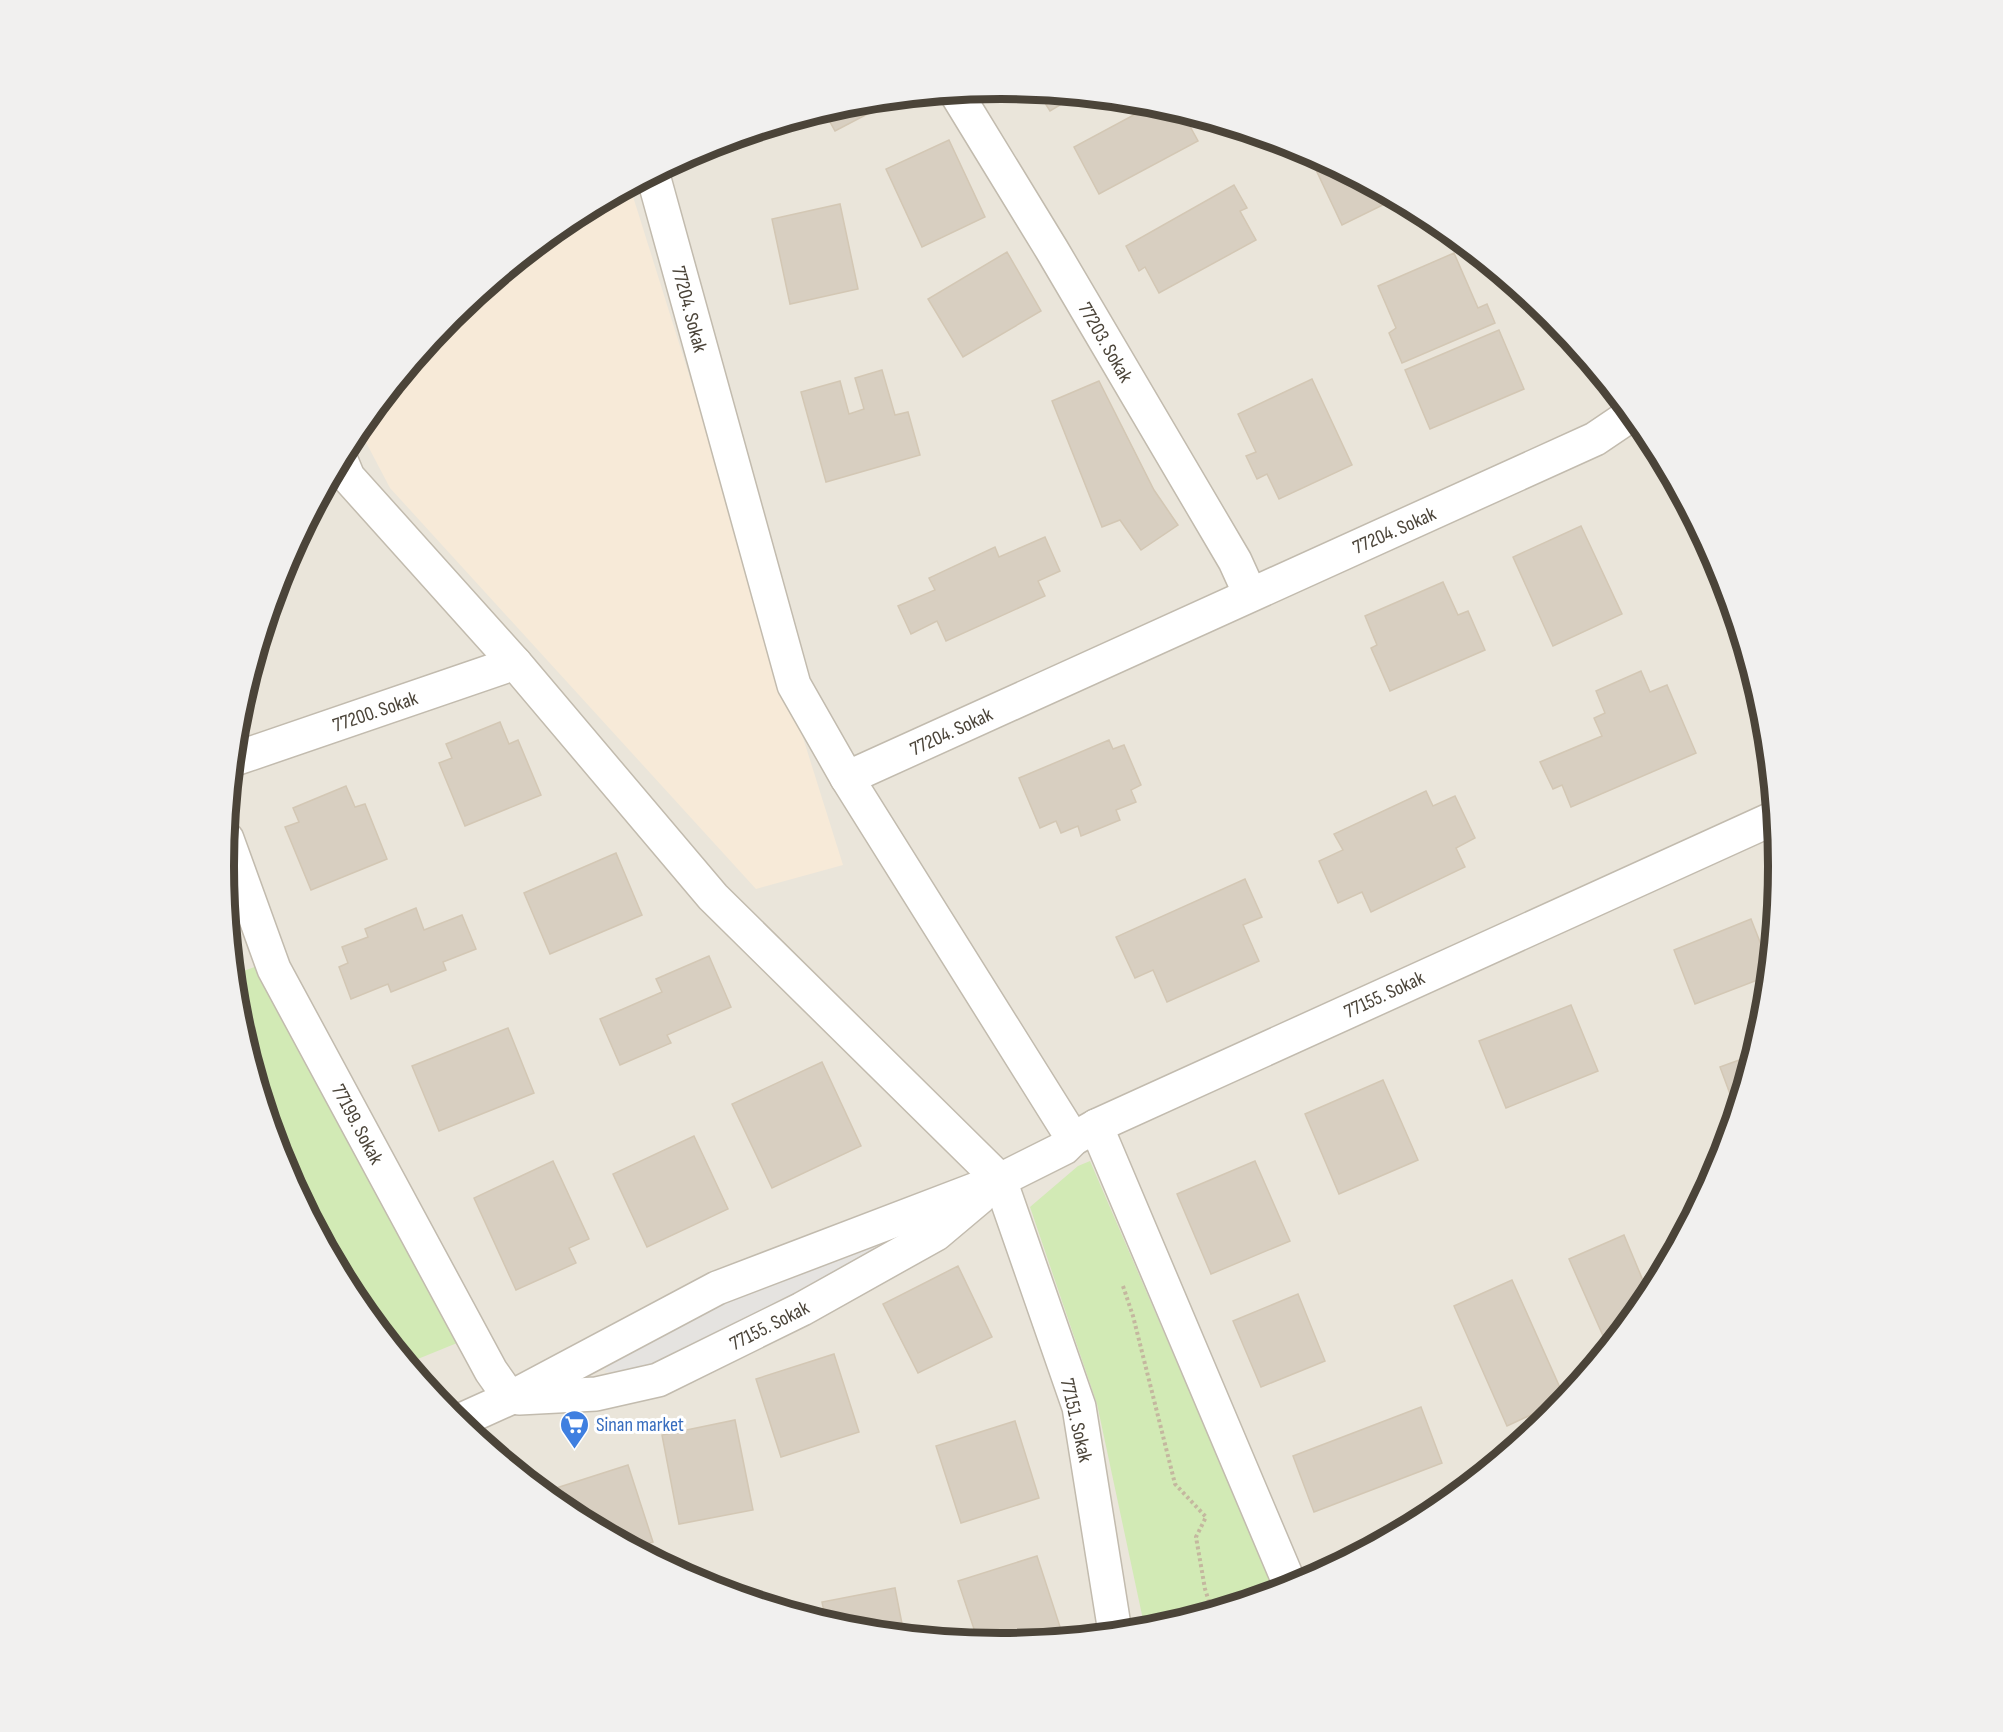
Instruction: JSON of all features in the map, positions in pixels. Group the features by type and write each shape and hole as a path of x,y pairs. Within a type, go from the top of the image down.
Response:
{"street":[{"name":"77203. Sokak","path":"961,101 1058,260 1229,551 1250,594"},
{"name":"77204. Sokak","path":"655,182 794,685 847,778 1596,439 1624,419"},
{"path":"345,470 348,477 515,663 713,897 1000,1180"},
{"name":"77200. Sokak","path":"243,756 515,663"},
{"path":"847,778 1085,1132 1288,1578"},
{"name":"77155. Sokak","path":"472,1420 717,1288 1000,1180 1064,1148 1085,1132 1767,821"},
{"name":"77199. Sokak","path":"234,859 274,969 491,1371 510,1398"},
{"name":"77155. Sokak","path":"510,1398 596,1394 658,1380 802,1309 936,1234 1000,1180"},
{"name":"77151. Sokak","path":"1000,1180 1079,1407 1114,1624"}],"path":[{"path":"1122,1284 1133,1316 1175,1484 1206,1517 1196,1537 1210,1604"}],"shaded area":[{"path":"1002,99 1102,106 1200,125 1248,140 1295,157 1385,202 1428,228 1507,289 1578,360 1610,399 1666,483 1689,527 1728,619 1742,667 1754,716 1767,816 1767,916 1762,966 1754,1016 1728,1113 1710,1160 1666,1250 1610,1333 1578,1372 1507,1443 1468,1475 1428,1504 1341,1554 1295,1575 1200,1607 1102,1626 1052,1631 1002,1633 901,1626 803,1607 755,1592 708,1575 618,1530 575,1504 496,1443 425,1372 393,1333 337,1249 314,1205 275,1113 261,1065 249,1016 236,916 234,866 241,766 249,716 275,619 293,572 337,482 393,399 425,360 496,289 535,257 575,228 662,178 708,157 803,125 901,106 951,101"},
{"path":"632,194 843,865 756,889 390,488 364,439 425,360 496,289 535,257 575,228"},
{"path":"893,1230 904,1238 695,1346 637,1370 605,1372 613,1352 660,1326"}],"green space":[{"path":"260,965 462,1341 415,1360 364,1292 337,1249 293,1160 275,1113 249,1016 242,972"},
{"path":"1090,1161 1272,1583 1200,1607 1143,1619 1097,1404 1030,1207 1078,1166"}],"building":[{"path":"1043,101 1065,102 1050,111"},
{"path":"874,110 835,131 829,119"},
{"path":"1139,112 1188,122 1198,141 1099,194 1074,147"},
{"path":"949,140 985,217 922,247 886,169"},
{"path":"1314,166 1387,203 1342,225"},
{"path":"1234,185 1247,208 1240,211 1256,240 1159,293 1145,267 1139,271 1126,246"},
{"path":"840,204 858,289 790,304 772,219"},
{"path":"1007,252 1041,311 963,357 928,299"},
{"path":"1454,253 1478,308 1487,304 1495,323 1402,363 1389,333 1396,328 1378,286"},
{"path":"1499,330 1524,389 1430,429 1405,370"},
{"path":"882,370 895,415 908,412 920,455 826,482 801,392 840,381 849,414 864,409 855,378"},
{"path":"1312,379 1352,465 1279,499 1267,474 1257,479 1246,456 1256,452 1238,414"},
{"path":"1099,381 1154,490 1178,525 1141,550 1120,520 1102,527 1052,401"},
{"path":"1581,526 1622,614 1553,646 1513,557"},
{"path":"1045,537 1060,571 1038,581 1045,596 946,641 937,621 911,634 898,606 935,590 929,578 995,547 999,557"},
{"path":"1443,582 1458,615 1468,611 1485,650 1390,691 1371,648 1377,645 1365,616"},
{"path":"1641,671 1650,692 1667,685 1696,753 1571,807 1562,785 1553,789 1540,762 1602,736 1594,718 1605,713 1596,691"},
{"path":"500,722 509,744 518,740 541,795 465,826 439,763 452,758 446,744"},
{"path":"1109,740 1113,749 1124,745 1141,785 1131,790 1136,802 1116,810 1120,820 1081,836 1078,826 1061,833 1056,821 1040,828 1019,778"},
{"path":"346,786 355,807 365,804 387,859 311,890 285,827 299,822 293,808"},
{"path":"1426,791 1433,806 1455,796 1475,838 1456,848 1465,867 1371,912 1362,892 1338,903 1319,861 1343,850 1334,834"},
{"path":"616,853 642,915 550,954 524,893"},
{"path":"1245,879 1262,917 1243,925 1259,961 1167,1002 1153,970 1135,978 1116,937"},
{"path":"416,908 424,930 462,915 476,949 443,962 446,970 391,992 388,984 351,999 339,967 348,963 342,947 368,937 365,929"},
{"path":"1751,919 1764,951 1760,979 1695,1004 1674,950"},
{"path":"709,956 731,1007 667,1035 671,1043 620,1065 600,1019 662,992 656,979"},
{"path":"1571,1005 1598,1071 1506,1108 1479,1041"},
{"path":"508,1028 534,1093 439,1131 412,1066"},
{"path":"1744,1058 1732,1099 1720,1067"},
{"path":"822,1062 861,1146 772,1188 732,1104"},
{"path":"1383,1080 1418,1160 1339,1194 1305,1114"},
{"path":"694,1136 728,1209 647,1247 613,1174"},
{"path":"553,1161 589,1239 569,1248 576,1263 516,1290 474,1198"},
{"path":"1255,1161 1290,1241 1211,1274 1177,1194"},
{"path":"1624,1235 1644,1284 1605,1339 1569,1259"},
{"path":"958,1266 992,1337 918,1373 883,1304"},
{"path":"1512,1280 1561,1390 1542,1410 1507,1426 1454,1306"},
{"path":"1298,1294 1325,1361 1261,1387 1233,1321"},
{"path":"834,1354 859,1432 781,1457 756,1379"},
{"path":"1421,1407 1442,1463 1314,1512 1293,1456"},
{"path":"735,1420 753,1510 679,1524 662,1435"},
{"path":"1015,1421 1039,1498 961,1523 936,1446"},
{"path":"628,1465 653,1542 645,1545 575,1504 554,1489"},
{"path":"1037,1556 1061,1630 975,1632 958,1581"},
{"path":"895,1588 902,1626 824,1612 822,1602"}],"place":[{"name":"Sinan market","path":"575,1450"}]}
